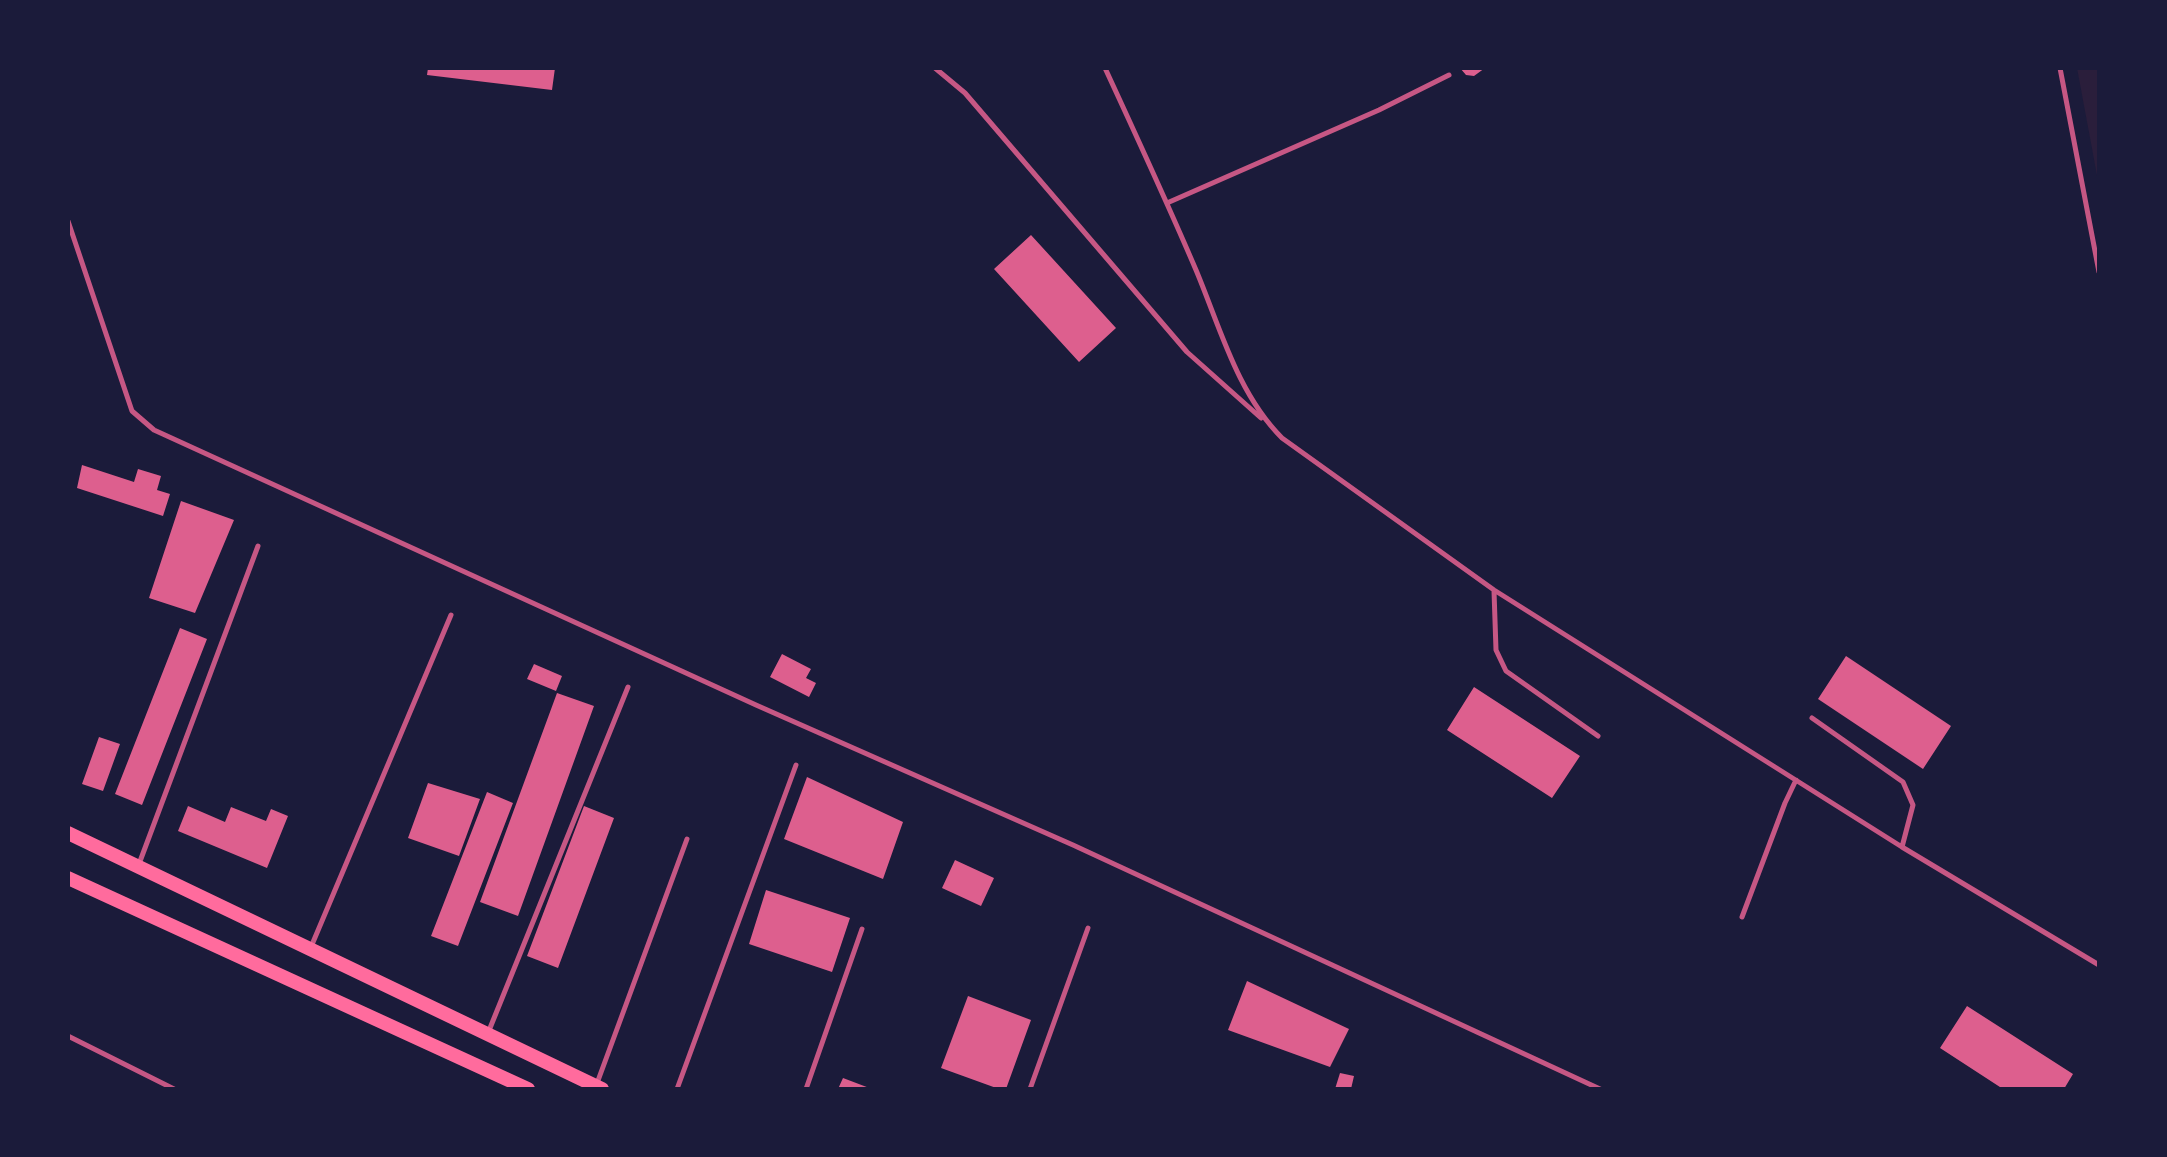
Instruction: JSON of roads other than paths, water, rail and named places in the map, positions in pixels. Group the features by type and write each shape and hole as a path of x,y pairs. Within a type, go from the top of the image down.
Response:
{"main road":[{"path":"68,833 599,1088"},
{"path":"68,878 528,1089"}],"lane":[{"path":"935,68 965,93 1187,352 1302,454 1494,590 1902,847 2099,965"},
{"path":"1105,68 1167,203 1231,359 1266,422"},
{"path":"2060,68 2099,272"},
{"path":"1167,203 1379,110 1449,75"},
{"path":"68,221 132,411 154,430 756,705 1073,845 1600,1089"},
{"path":"138,865 258,546"},
{"path":"1494,590 1496,650 1506,671 1598,736"},
{"path":"311,948 451,615"},
{"path":"488,1034 628,687"},
{"path":"1812,718 1903,782 1913,805 1902,847"},
{"path":"677,1089 796,765"},
{"path":"1742,917 1796,780"},
{"path":"599,1088 687,839"},
{"path":"1030,1089 1088,928"},
{"path":"806,1089 862,929"},
{"path":"68,1036 174,1089"}]}
